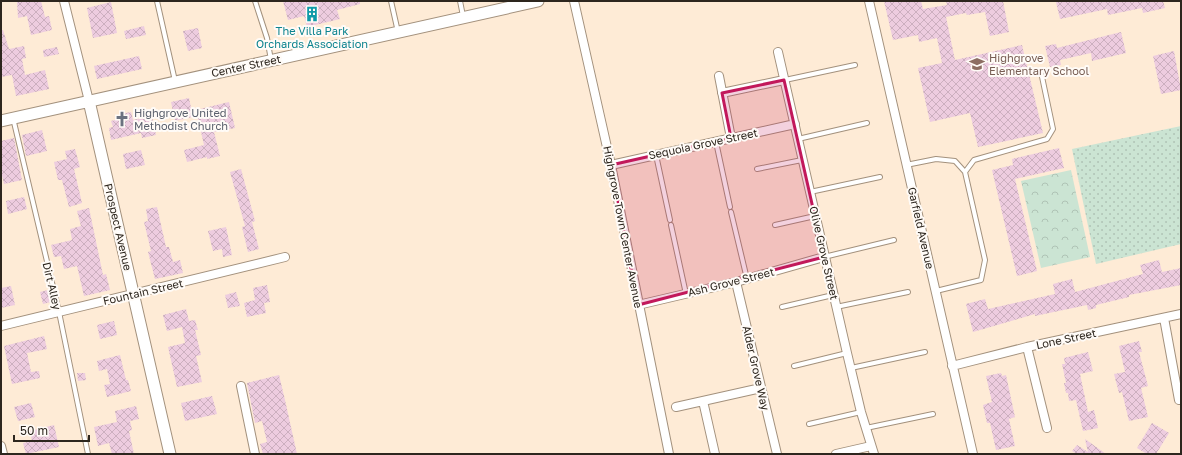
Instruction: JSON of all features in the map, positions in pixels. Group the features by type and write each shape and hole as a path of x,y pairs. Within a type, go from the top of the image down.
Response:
{"main road":[{"name":"Center Street","path":"1,121 89,100 538,1"},
{"name":"Prospect Avenue","path":"89,100 170,454"}],"street":[{"name":"Prospect Avenue","path":"64,1 89,100"},
{"name":"Highgrove Town Center Avenue","path":"574,1 611,165 669,454"},
{"name":"Garfield Avenue","path":"869,1 973,454"},
{"name":"Olive Grove Street","path":"778,52 850,368 872,450"},
{"path":"719,76 731,138"},
{"path":"722,93 784,80"},
{"name":"Sequoia Grove Street","path":"611,165 795,124"},
{"name":"Ash Grove Street","path":"638,305 736,282 824,257"},
{"name":"Fountain Street","path":"1,326 285,258"},
{"name":"Alder Grove Way","path":"736,282 760,388 777,454"},
{"name":"Lone Street","path":"952,366 1027,347 1181,314"},
{"path":"1164,318 1179,400"},
{"path":"1027,347 1047,428"},
{"path":"241,386 255,454"},
{"path":"676,407 760,388"},
{"path":"703,401 715,454"},
{"path":"1,446 3,454"},
{"path":"836,454 872,450"}],"lane":[{"path":"157,1 175,82"},
{"path":"255,1 267,38 271,60"},
{"path":"391,1 398,32"},
{"path":"460,1 464,18"},
{"path":"784,80 855,66"},
{"path":"965,172 974,160 1047,139 1053,129 1041,72"},
{"name":"Dirt Alley","path":"13,118 59,312 88,454"},
{"path":"798,139 867,123"},
{"path":"716,142 747,279"},
{"path":"656,155 670,220"},
{"path":"906,165 936,159 955,161 965,172 985,260 981,280 936,291"},
{"path":"757,169 803,160"},
{"path":"810,192 880,177"},
{"path":"774,225 815,216"},
{"path":"671,226 686,294"},
{"path":"824,257 894,240"},
{"path":"836,307 908,292"},
{"path":"782,307 833,296"},
{"path":"850,368 925,352"},
{"path":"794,366 847,353"},
{"path":"809,424 861,412"},
{"path":"866,428 933,414"}],"highlighted area":[{"path":"784,80 824,257 638,305 611,165 731,138 722,93"}],"green space":[{"path":"1181,126 1181,244 1096,264 1072,149"},
{"path":"1071,170 1090,257 1041,268 1021,181"}],"building":[{"path":"17,1 41,1 45,17 49,16 52,30 31,35 27,16 18,18"},
{"name":"The Villa Park Orchards Association","path":"283,1 360,1 360,4 337,10 340,19 307,27 304,16 288,20"},
{"path":"884,1 921,1 923,9 947,5 946,1 1003,1 1009,32 990,36 985,12 967,15 966,13 946,17 955,60 1022,45 1043,133 978,147 970,113 930,122 918,68 942,63 937,38 919,42 918,35 893,40"},
{"path":"1163,1 1165,8 1143,13 1142,8 1108,15 1107,9 1060,19 1056,2"},
{"path":"111,2 117,33 93,38 87,8"},
{"path":"144,26 146,35 126,39 124,31"},
{"path":"198,28 202,48 188,51 183,31"},
{"path":"1,30 3,30 9,49 24,46 26,58 22,59 25,75 45,70 49,89 16,96 12,75 1,77"},
{"path":"1121,32 1126,53 1092,61 1091,53 1060,60 1061,65 1050,67 1045,46 1056,44 1057,48"},
{"path":"57,47 59,54 44,57 43,50"},
{"path":"1174,51 1181,90 1161,94 1153,56"},
{"path":"139,56 142,69 97,79 94,66"},
{"path":"189,98 193,117 175,121 171,102"},
{"path":"229,102 235,128 214,132 220,156 207,159 207,157 187,162 184,150 204,145 196,110"},
{"path":"131,112 133,120 152,116 156,135 142,138 141,133 111,140 109,128 113,127 111,121 122,118 121,114"},
{"path":"42,130 47,151 26,156 22,135"},
{"path":"14,138 22,180 4,184 1,171 1,141"},
{"path":"1059,148 1064,168 1015,179 1037,271 1017,276 992,170 1013,165 1012,159"},
{"path":"75,149 80,167 74,169 82,203 69,207 62,180 58,180 54,162 67,159 65,151"},
{"path":"141,150 145,165 126,169 123,154"},
{"path":"241,169 255,221 252,222 259,249 248,252 242,227 245,226 230,172"},
{"path":"24,197 27,209 8,214 6,201"},
{"path":"157,207 166,247 169,247 173,262 180,260 183,273 155,279 148,252 151,251 144,222 148,221 146,209"},
{"path":"89,208 103,275 106,274 110,290 84,296 77,266 64,269 61,256 54,257 51,245 72,240 70,229 81,226 77,211"},
{"path":"226,227 232,255 223,257 222,249 213,251 208,231"},
{"path":"1159,260 1162,272 1181,268 1181,285 1129,295 1129,297 1096,305 1096,308 1088,310 1087,305 1035,316 1035,314 973,332 966,304 985,299 988,309 1055,294 1053,284 1072,279 1075,292 1143,274 1140,265"},
{"path":"267,285 270,302 264,303 266,313 247,317 244,303 255,300 253,288"},
{"path":"11,286 15,305 1,308 1,288"},
{"path":"48,290 51,302 43,304 40,292"},
{"path":"236,292 240,306 228,308 225,295"},
{"path":"186,309 189,321 195,320 198,330 195,330 201,355 196,356 202,382 177,387 168,347 185,343 182,327 167,331 163,315"},
{"path":"114,321 117,335 100,339 97,325"},
{"path":"44,336 47,349 27,353 31,372 39,371 40,378 12,384 4,346"},
{"path":"1139,341 1142,352 1139,352 1148,386 1141,388 1148,417 1129,421 1122,392 1119,393 1114,374 1125,372 1119,346"},
{"path":"1088,352 1093,371 1080,374 1088,412 1094,410 1098,428 1083,431 1076,400 1069,401 1068,393 1066,393 1064,383 1066,383 1062,364 1065,364 1064,358"},
{"path":"120,355 126,380 128,380 131,391 107,397 104,385 110,384 107,369 99,371 97,361"},
{"path":"77,373 85,373 86,380 78,381"},
{"path":"1001,373 1002,376 1006,375 1015,417 1009,419 1015,446 996,450 990,423 987,423 983,405 992,402 986,376"},
{"path":"279,375 297,454 263,454 260,444 267,442 262,421 255,423 247,383"},
{"path":"212,396 217,414 185,421 181,403"},
{"path":"31,403 35,417 18,421 14,407"},
{"path":"136,406 139,419 130,421 132,430 129,431 134,454 112,454 109,443 98,446 94,427 117,422 115,411"},
{"path":"1152,423 1169,433 1156,454 1147,454 1137,448"},
{"path":"54,425 59,447 26,454 23,443 32,441 30,431"},
{"path":"1085,439 1106,454 1077,454 1072,451 1077,445 1088,452"}],"place":[{"name":"The Villa Park Orchards Association","path":"312,14"},
{"name":"Highgrove Elementary School","path":"977,64"},
{"name":"Highgrove United Methodist Church","path":"122,119"}]}
